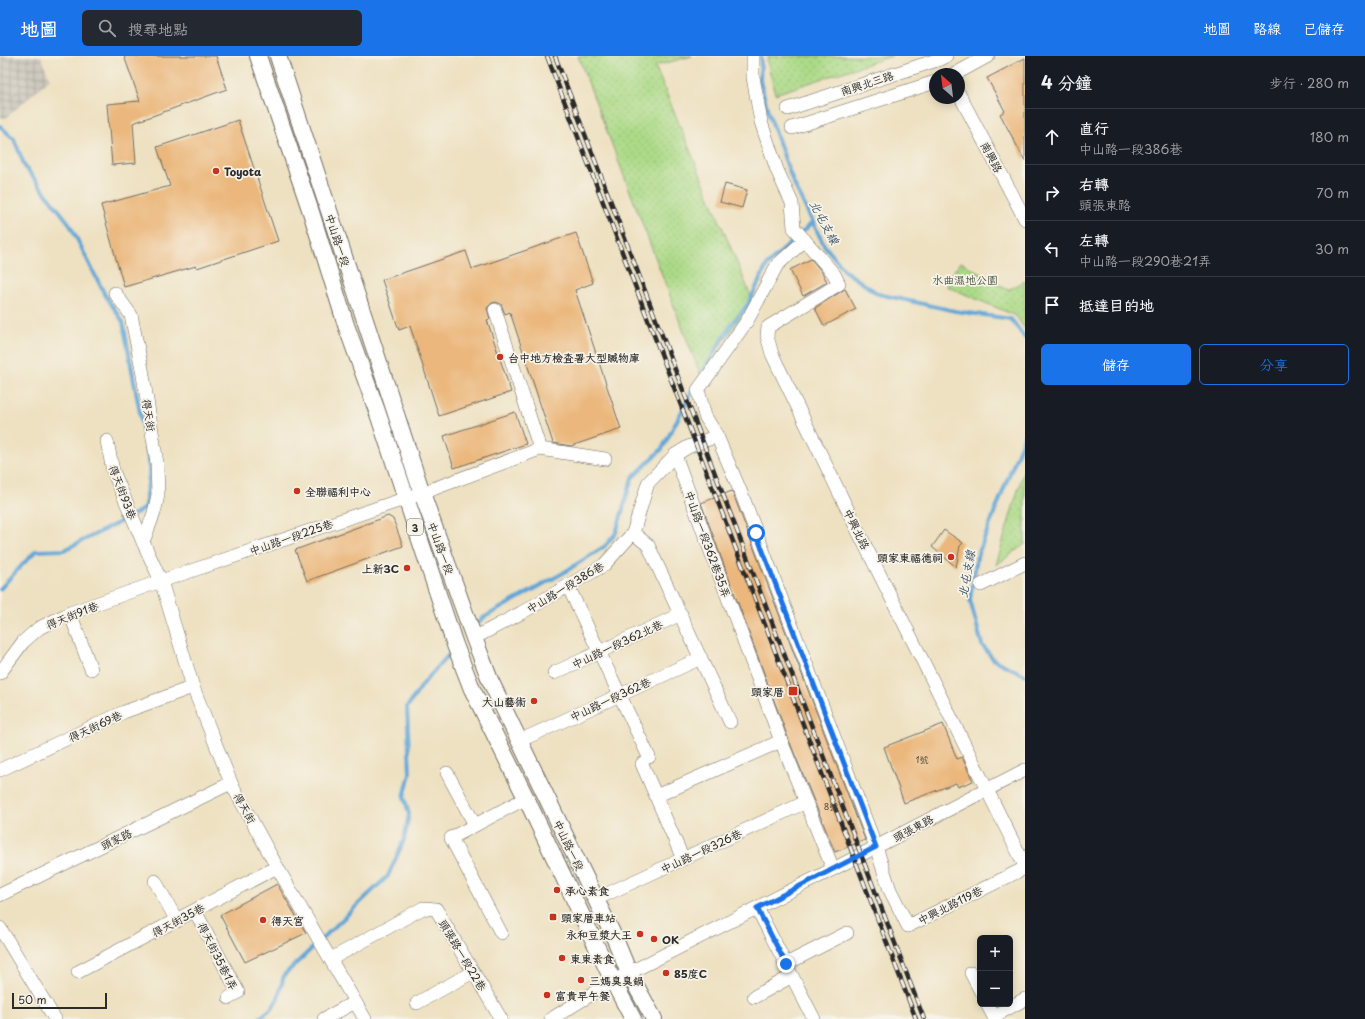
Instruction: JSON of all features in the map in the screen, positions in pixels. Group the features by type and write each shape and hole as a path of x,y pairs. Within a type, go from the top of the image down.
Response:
{"main road":[{"name":"中山路一段","path":"258,56 311,212 346,325 377,411 455,645 472,690 526,798 613,981 633,1019"},
{"name":"中山路一段","path":"278,56 422,494 490,680 596,899 629,973 654,1019"}],"street":[{"path":"753,56 753,77 761,122 777,170 792,203 794,228 805,240 777,265 747,321 698,390 705,416 717,436 742,495 876,847"},
{"path":"965,69 988,56"},
{"path":"943,58 946,68"},
{"name":"南興北三路","path":"788,108 943,58"},
{"name":"南興北三路","path":"792,128 929,84"},
{"name":"南興路","path":"964,104 1025,219"},
{"name":"中興北路","path":"805,240 834,274 839,284 768,327 767,336 772,354 1025,867"},
{"name":"得天街","path":"115,293 131,315 142,369 157,463 158,496 154,513 143,542"},
{"path":"495,310 540,449 605,459"},
{"name":"中山路一段386巷","path":"474,638 604,565 633,533 648,483 675,455 688,447 717,436"},
{"name":"得天街93巷","path":"107,441 113,471 161,581"},
{"name":"中山路一段225巷","path":"161,581 422,494 540,449"},
{"name":"中山路一段362巷35弄","path":"675,455 781,741 833,870"},
{"path":"633,533 648,545 730,722"},
{"path":"981,585 1025,563"},
{"name":"得天街","path":"161,581 193,687 231,783 364,1019"},
{"name":"得天街91巷","path":"0,674 23,642 39,628 70,613 161,581"},
{"path":"568,586 619,695 645,760 656,796 683,859"},
{"path":"70,613 91,669"},
{"name":"中山路一段362北巷","path":"554,673 681,614"},
{"name":"中山路一段362巷","path":"519,741 701,658"},
{"name":"得天街69巷","path":"0,770 124,712 193,687"},
{"path":"656,796 781,741"},
{"name":"頭張東路","path":"551,1019 613,981 833,870 1025,770"},
{"path":"447,773 475,825"},
{"name":"頭家路","path":"0,895 231,783"},
{"path":"501,933 451,838 526,798"},
{"name":"中山路一段326巷","path":"596,899 806,802"},
{"name":"中興北路119巷","path":"876,847 890,890 908,926 1025,867"},
{"name":"得天街35巷","path":"78,972 277,867"},
{"path":"155,881 177,921"},
{"name":"頭張路一段22巷","path":"331,959 423,908 436,909 501,1019"},
{"path":"757,908 814,1019"},
{"name":"得天街35巷1弄","path":"194,911 238,992 229,998"},
{"path":"0,928 55,1019"},
{"path":"786,964 847,933"},
{"path":"417,1003 473,972"},
{"path":"971,973 977,984"},
{"path":"754,997 792,976"},
{"path":"989,1007 994,1017 1025,999"},
{"path":"324,1019 355,1002"}],"shaded area":[{"path":"0,56 41,56 50,79 6,118 0,117"}],"green space":[{"path":"578,56 692,56 655,66 753,301 700,374"},
{"path":"768,56 892,56 775,94 767,61"},
{"name":"水曲濕地公園","path":"961,262 1008,290 1025,281 1025,329 1016,316 946,286 948,279"},
{"path":"1025,466 1025,544 996,565"}],"building":[{"path":"124,56 216,56 227,89 133,123 136,163 112,165 107,104 140,101"},
{"path":"1025,58 1025,161 1000,114 1005,111 987,78"},
{"path":"238,120 278,241 197,268 196,266 124,287 101,205 170,186 157,147"},
{"path":"725,184 747,190 742,208 720,202"},
{"path":"576,233 593,283 575,290 621,429 571,446 553,443 510,312 505,314 501,304 496,302 492,303 487,308 490,319 487,320 511,392 439,416 410,326 399,330 382,280 466,251 472,269"},
{"path":"811,259 822,272 827,282 803,296 790,270"},
{"path":"845,289 856,309 824,326 815,308"},
{"path":"515,412 526,444 454,468 444,436"},
{"path":"732,491 865,840 835,852 788,738 701,503"},
{"path":"388,516 393,519 403,546 307,581 295,550"},
{"name":"頭家東福德祠","path":"944,530 963,543 960,546 956,567 932,547"},
{"path":"943,724 957,759 962,757 973,781 958,787 956,783 904,803 884,747"},
{"name":"得天宮","path":"277,884 306,933 245,962 220,915"}],"waterway":[{"name":"北屯支線","path":"761,56 760,81 768,111 793,182 824,245 845,271 878,294 955,311 1011,319 1025,338"},
{"path":"0,126 14,139 25,167 69,223 104,293 123,322 150,467 145,508 64,550 36,551 0,589"},
{"path":"704,370 731,325 748,304 767,265 813,222"},
{"path":"474,627 483,618 563,573 605,546 616,533 632,478 662,449 694,388"},
{"name":"北屯支線","path":"1025,435 977,557 970,600 982,645 994,660 1025,675"},
{"path":"258,1019 272,1008 278,998 284,975 388,876 404,840 409,814 404,797 410,774 407,707 426,680 453,650"}],"railway":[{"path":"547,56 916,1019"},
{"path":"555,56 924,1019"}],"place":[{"name":"Toyota","path":"216,171"},
{"name":"台中地方檢查署大型贓物庫","path":"500,357"},
{"name":"全聯福利中心","path":"297,491"},
{"name":"頭家東福德祠","path":"951,557"},
{"name":"上新3C","path":"407,568"},
{"name":"頭家厝","path":"793,691"},
{"name":"大山藝術","path":"534,701"},
{"name":"承心素食","path":"557,890"},
{"name":"頭家厝車站","path":"553,917"},
{"name":"得天宮","path":"263,920"},
{"name":"永和豆漿大王","path":"640,934"},
{"name":"OK","path":"654,939"},
{"name":"東東素食","path":"562,958"},
{"name":"85度C","path":"666,973"},
{"name":"三媽臭臭鍋","path":"581,980"},
{"name":"富貴早午餐","path":"547,995"}],"route":[{"path":"756,533 876,847 757,908 786,964"}]}
